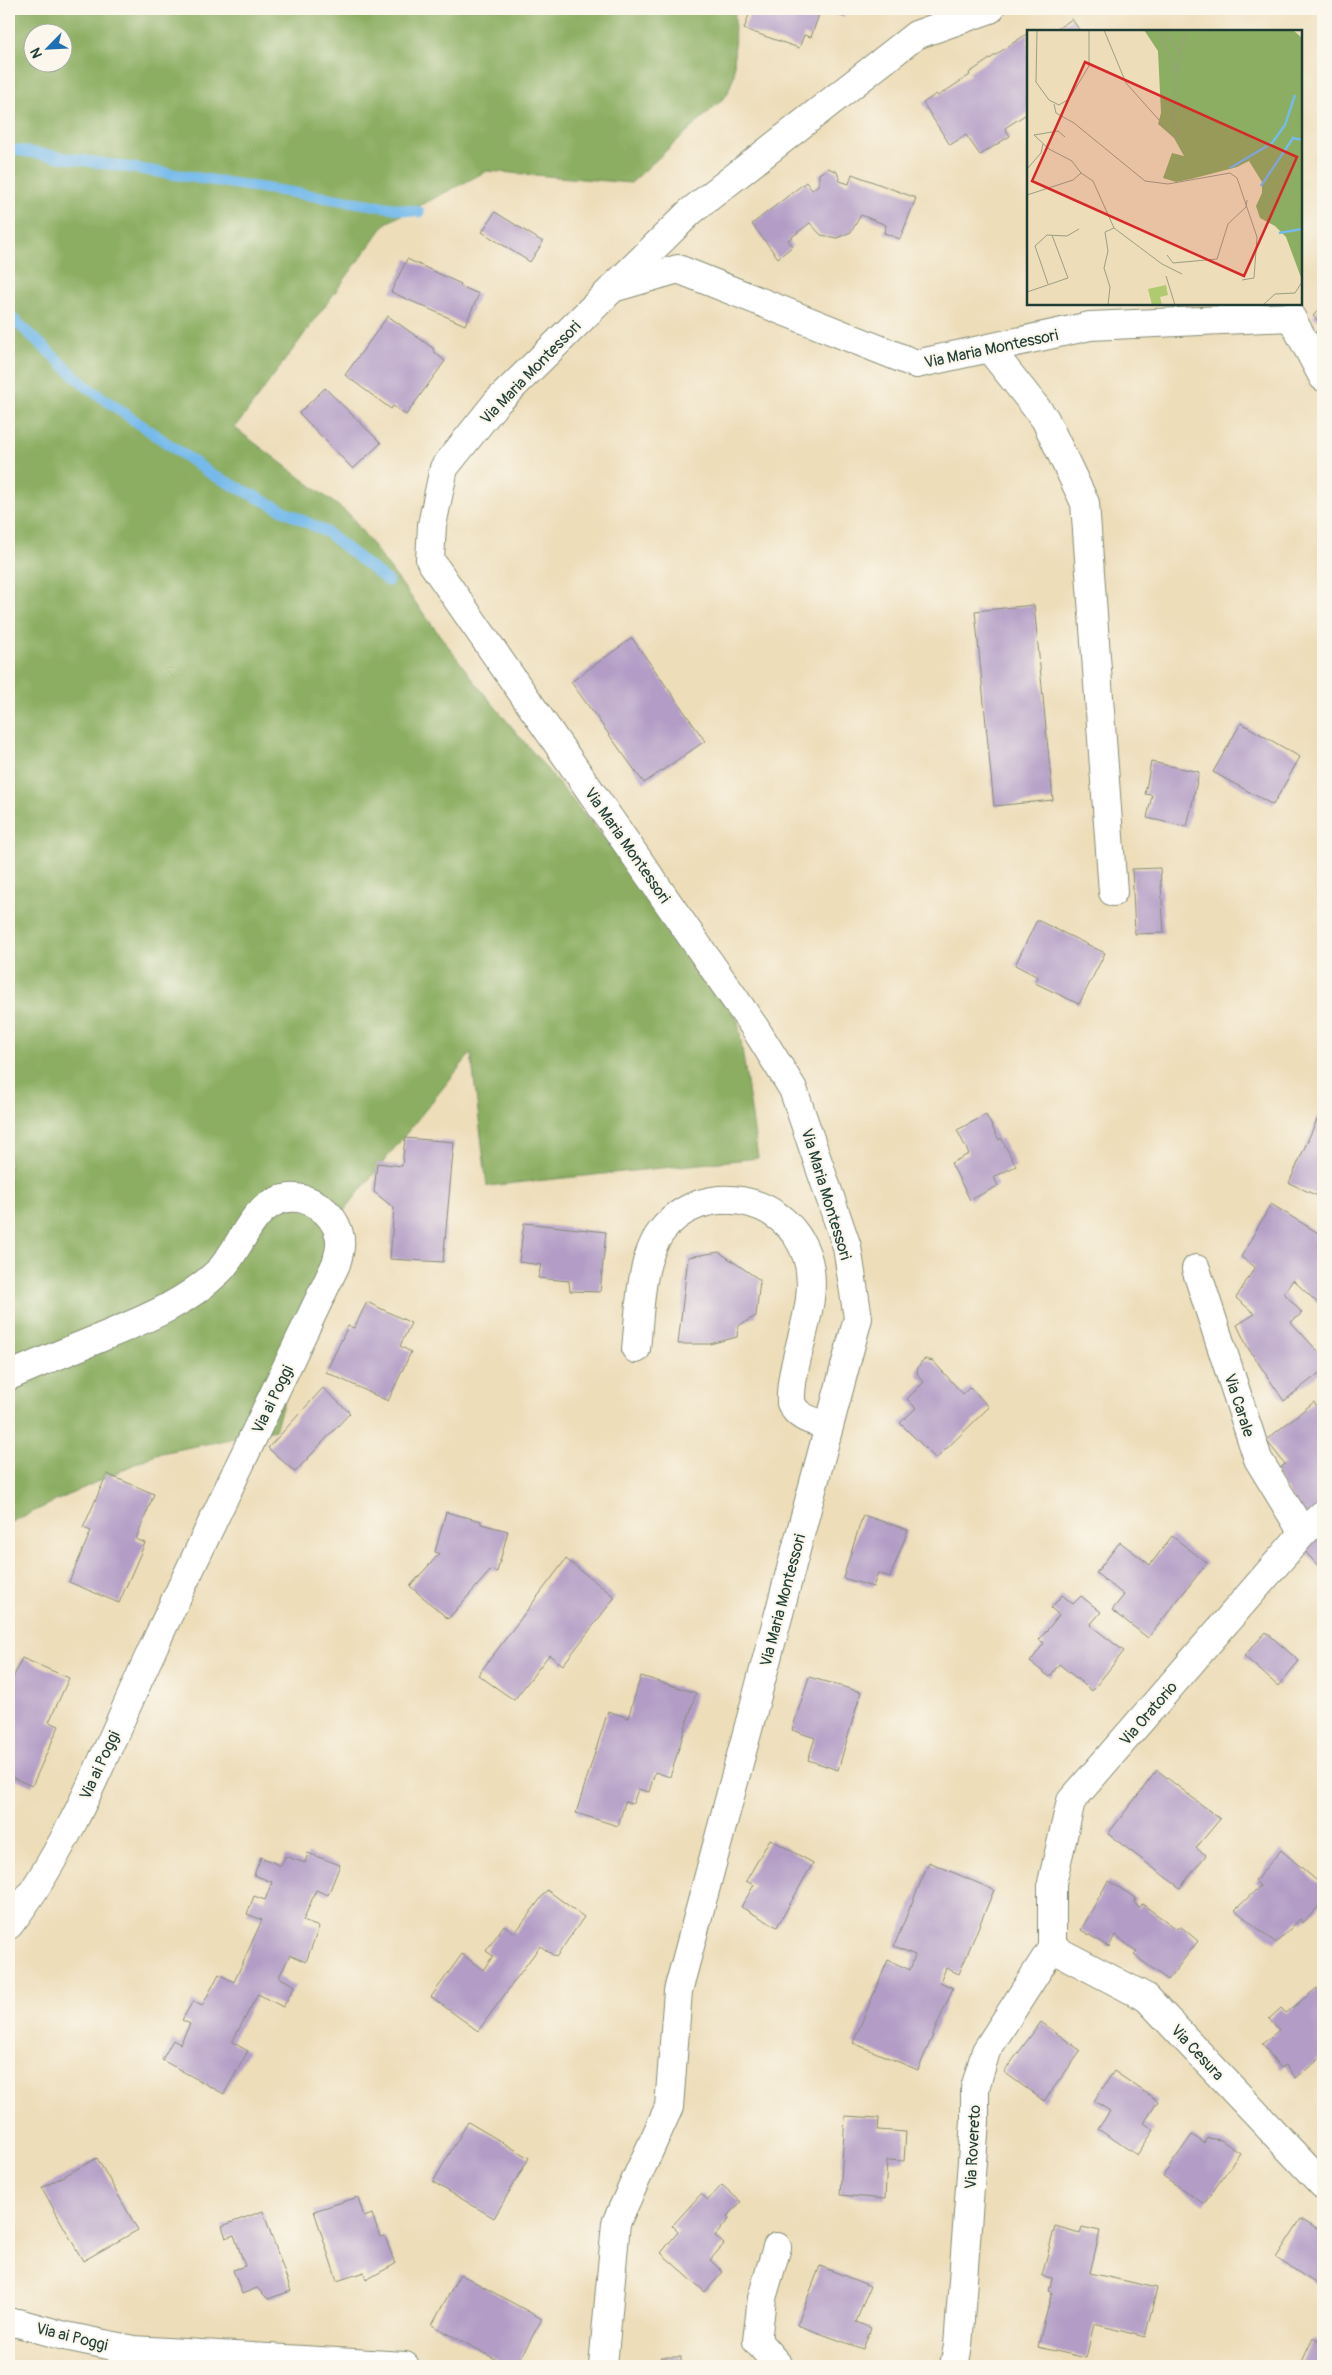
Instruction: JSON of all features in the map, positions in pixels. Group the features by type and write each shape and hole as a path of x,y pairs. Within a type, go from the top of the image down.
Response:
{"street":[{"name":"Via Maria Montessori","path":"603,2366 616,2222 669,2107 678,1991 858,1318 847,1247 793,1089 755,1028 430,560 432,525 444,468 496,403 690,212 916,35 990,9"},
{"name":"Via Maria Montessori","path":"612,288 678,269 916,364 1090,326 1291,317 1323,377"},
{"path":"989,348 1045,419 1085,503 1113,892"},
{"name":"Via ai Poggi","path":"9,1376 139,1322 184,1300 203,1286 222,1267 259,1212 270,1204 286,1198 301,1198 314,1202 334,1220 340,1242 336,1264 165,1622 70,1828 26,1903 9,1925"},
{"path":"636,1349 645,1273 650,1252 661,1232 676,1216 694,1205 716,1200 738,1199 758,1204 780,1217 796,1235 807,1257 810,1286 791,1403 798,1414 829,1426"},
{"name":"Via Carale","path":"1196,1269 1258,1459 1303,1533"},
{"name":"Via Oratorio","path":"1052,1948 1052,1882 1071,1801 1303,1533 1323,1514"},
{"name":"Via Cesura","path":"1052,1948 1147,1998 1323,2185"},
{"name":"Via Rovereto","path":"954,2366 959,2336 976,2088 986,2051 1052,1948"},
{"path":"777,2247 762,2298 757,2341 779,2366"},
{"name":"Via ai Poggi","path":"9,2323 18,2323 65,2336 133,2350 405,2366"}],"green space":[{"path":"9,9 735,9 734,75 727,95 631,183 487,171 386,223 235,428 350,515 477,685 652,896 738,1021 758,1158 487,1186 471,1053 335,1222 315,1299 275,1430 156,1454 9,1523"}],"building":[{"path":"751,9 821,9 811,37 804,35 799,48 744,29"},
{"path":"821,9 847,9 844,17"},
{"path":"1072,19 1079,30 1056,30"},
{"path":"1027,34 1027,114 1005,128 1010,136 980,155 966,135 950,145 923,103 936,94 938,96 970,75 969,73"},
{"path":"828,168 837,172 840,181 849,184 852,174 916,198 900,239 884,233 886,225 861,215 851,232 837,238 821,235 810,223 788,240 793,246 778,258 752,224 806,182 812,190 819,184 819,174"},
{"path":"495,212 543,242 530,262 482,232"},
{"path":"407,259 479,294 465,325 391,292"},
{"path":"1323,305 1323,325 1313,316"},
{"path":"388,316 434,349 433,351 445,361 406,415 393,406 391,409 345,375"},
{"path":"325,388 381,443 353,469 299,413"},
{"path":"1034,605 1053,800 994,806 975,611"},
{"path":"632,638 705,741 644,783 571,682"},
{"path":"1241,723 1300,757 1273,805 1213,772"},
{"path":"1151,762 1199,772 1187,827 1147,818 1152,795 1145,794"},
{"path":"1160,868 1164,933 1135,934 1132,869"},
{"path":"1037,920 1105,953 1079,1004 1035,983 1038,977 1015,965"},
{"path":"1323,1106 1323,1191 1320,1197 1289,1183"},
{"path":"986,1115 1016,1166 994,1177 998,1186 970,1200 951,1163 969,1154 957,1130"},
{"path":"405,1138 454,1142 443,1262 390,1259 394,1208 374,1192 377,1163 402,1166"},
{"path":"1271,1204 1323,1236 1323,1308 1293,1280 1284,1293 1302,1313 1291,1322 1323,1357 1323,1370 1284,1401 1248,1348 1237,1325 1255,1314 1236,1298 1255,1267 1241,1257"},
{"path":"524,1223 606,1232 600,1292 570,1291 569,1281 538,1278 541,1265 519,1262"},
{"path":"719,1252 760,1280 756,1316 738,1326 737,1337 710,1344 678,1344 688,1257"},
{"path":"367,1302 411,1323 400,1346 411,1352 388,1401 326,1372 348,1326 354,1328"},
{"path":"925,1359 933,1361 963,1394 970,1387 989,1407 936,1459 900,1423 916,1408 907,1399 924,1382 918,1375 917,1370"},
{"path":"323,1388 350,1413 295,1472 268,1448"},
{"path":"1314,1402 1323,1415 1323,1506 1306,1520 1275,1472 1285,1464 1266,1440"},
{"path":"107,1474 154,1494 136,1539 145,1543 119,1603 69,1582 91,1531 83,1528"},
{"path":"446,1512 481,1521 481,1524 508,1531 497,1572 491,1570 448,1619 410,1586 439,1554 435,1552"},
{"path":"863,1515 908,1530 890,1577 878,1573 873,1587 843,1578"},
{"path":"1323,1523 1323,1571 1300,1546"},
{"path":"1172,1536 1207,1563 1148,1638 1112,1610 1124,1595 1096,1573 1120,1542 1150,1565"},
{"path":"566,1559 615,1597 563,1665 549,1655 514,1700 478,1675"},
{"path":"1062,1595 1073,1604 1081,1596 1101,1612 1090,1625 1124,1651 1092,1691 1059,1664 1050,1677 1030,1662 1044,1643 1039,1640 1059,1615 1051,1608"},
{"path":"1266,1632 1299,1661 1278,1686 1244,1656"},
{"path":"22,1658 69,1678 49,1722 59,1726 32,1786 9,1776 9,1687"},
{"path":"641,1676 696,1693 670,1777 655,1772 649,1792 638,1789 633,1804 625,1802 618,1826 576,1813 608,1711 628,1718"},
{"path":"809,1677 861,1692 838,1770 808,1760 815,1738 792,1730"},
{"path":"1157,1770 1220,1819 1196,1848 1206,1855 1180,1888 1108,1834"},
{"path":"770,1839 813,1863 777,1927 741,1907 754,1885 746,1881"},
{"path":"1281,1850 1323,1886 1323,1902 1303,1923 1300,1919 1276,1943 1235,1910 1260,1886 1255,1881"},
{"path":"308,1853 340,1865 328,1895 316,1890 303,1921 319,1927 306,1962 290,1955 279,1977 295,1986 283,2007 258,1994 232,2042 248,2051 224,2094 162,2060 173,2040 180,2044 190,2024 182,2020 193,2001 202,2006 219,1974 234,1982 262,1920 247,1914 254,1896 265,1900 272,1882 254,1875 261,1857 281,1866 285,1856 305,1863"},
{"path":"929,1862 994,1890 959,1974 946,1968 940,1982 953,1988 918,2070 853,2043 888,1960 910,1970 915,1955 894,1946"},
{"path":"1108,1881 1136,1898 1134,1902 1139,1908 1142,1904 1177,1929 1180,1926 1198,1941 1168,1980 1134,1955 1137,1952 1115,1935 1109,1947 1081,1930"},
{"path":"547,1890 584,1917 556,1957 540,1946 478,2031 431,1997 462,1954 483,1970 493,1956 486,1951 504,1925 515,1933"},
{"path":"1317,1988 1323,1996 1323,2056 1296,2078 1286,2065 1281,2068 1262,2044 1279,2030 1269,2019 1281,2008 1286,2013"},
{"path":"1041,2022 1081,2051 1044,2101 1004,2072"},
{"path":"1114,2071 1158,2101 1144,2123 1154,2130 1137,2155 1098,2129 1110,2111 1094,2101"},
{"path":"845,2116 879,2118 878,2130 906,2132 904,2161 887,2160 885,2199 840,2195"},
{"path":"468,2122 529,2158 494,2218 433,2182"},
{"path":"1192,2135 1204,2143 1207,2138 1221,2140 1240,2153 1204,2204 1163,2176"},
{"path":"97,2158 138,2230 83,2261 42,2188"},
{"path":"722,2185 741,2202 727,2217 729,2219 715,2236 724,2244 710,2260 723,2272 705,2292 661,2253 678,2232 672,2226 701,2194 708,2200"},
{"path":"358,2197 364,2217 372,2214 380,2237 385,2236 395,2264 366,2280 364,2272 337,2281 314,2211"},
{"path":"263,2211 291,2291 268,2299 257,2288 242,2294 233,2270 245,2266 234,2235 226,2238 222,2226"},
{"path":"1301,2219 1323,2233 1323,2288 1276,2258"},
{"path":"1055,2226 1080,2233 1082,2227 1100,2231 1090,2273 1157,2288 1145,2337 1094,2324 1086,2358 1038,2347 1052,2292 1049,2291 1052,2278 1042,2276"},
{"path":"820,2266 870,2286 856,2322 871,2328 863,2349 797,2325"},
{"path":"460,2274 542,2319 516,2366 508,2366 432,2325"},
{"path":"1313,2338 1323,2342 1323,2366 1300,2366"},
{"path":"661,2357 681,2357 681,2366 661,2366"}],"waterway":[{"path":"9,149 419,212"},
{"path":"9,315 87,387 211,474 326,532 388,581"}]}
